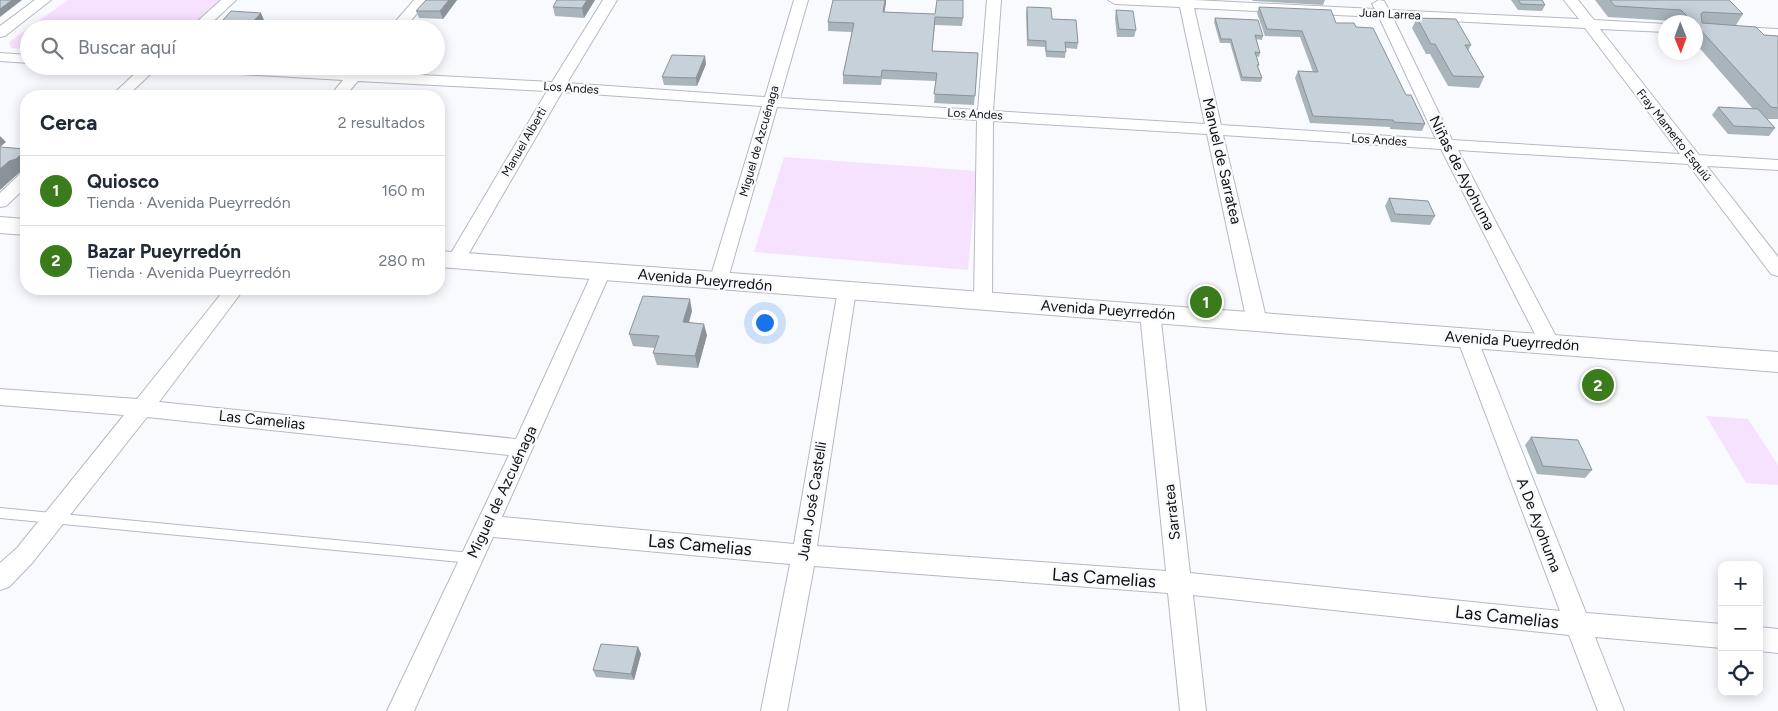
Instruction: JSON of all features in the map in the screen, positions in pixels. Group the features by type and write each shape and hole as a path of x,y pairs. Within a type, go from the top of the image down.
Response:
{"main road":[{"path":"0,225 20,227"},
{"name":"Avenida Pueyrredón","path":"447,259 718,282 847,290 1778,362"}],"street":[{"path":"0,33 44,0"},
{"path":"207,20 230,0"},
{"path":"404,20 421,0"},
{"name":"Manuel Alberti","path":"447,259 610,0"},
{"name":"Miguel de Azcuénaga","path":"718,282 801,0"},
{"path":"983,301 985,115 994,0"},
{"name":"Juan Larrea","path":"1115,0 1381,7 1588,24 1658,28"},
{"name":"Fray Mamerto Esquiú","path":"1571,0 1778,270"},
{"name":"Manuel de Sarratea","path":"1186,2 1257,322"},
{"name":"Niñas de Ayohuma","path":"1381,7 1447,145 1550,344"},
{"path":"1703,29 1778,33"},
{"path":"0,57 20,58"},
{"path":"125,90 142,75"},
{"path":"342,90 355,75"},
{"name":"Los Andes","path":"417,75 770,102 1778,165"},
{"path":"0,202 20,184"},
{"name":"Miguel de Azcuénaga","path":"400,711 523,448 602,271"},
{"name":"Juan José Castelli","path":"774,711 804,555 847,290"},
{"path":"0,579 25,555 55,519 230,295"},
{"name":"Sarratea","path":"1150,313 1193,711"},
{"name":"A De Ayohuma","path":"1467,338 1611,711"},
{"name":"Las Camelias","path":"0,397 141,408 523,448"},
{"name":"Las Camelias","path":"486,526 804,555 1179,583 1576,624 1718,636"},
{"path":"1763,639 1778,640"}],"lane":[{"path":"0,513 471,558"}],"shaded area":[{"path":"68,0 225,0 202,20 40,20"},
{"path":"20,34 20,48 11,48 9,42"},
{"path":"784,157 977,171 968,270 754,252"},
{"path":"1706,416 1748,419 1778,465 1778,485 1746,483"}],"building":[{"path":"0,0 12,0 0,9"},
{"path":"426,0 449,0 440,11 416,11"},
{"path":"557,0 587,0 582,8 553,7"},
{"path":"833,0 885,0 883,12 935,14 937,0 963,0 963,18 935,17 932,51 978,53 975,96 934,94 937,73 882,70 881,77 843,75 854,23 828,22"},
{"path":"1518,0 1542,0 1545,5 1521,4"},
{"path":"1610,0 1729,0 1743,14 1703,12 1701,15 1686,15 1681,10 1615,6"},
{"path":"1027,7 1051,8 1052,19 1076,20 1078,43 1065,42 1066,52 1046,51 1046,41 1028,40"},
{"path":"1259,7 1331,10 1336,23 1354,23 1356,27 1373,28 1406,95 1411,95 1425,124 1394,122 1393,120 1313,116 1298,71 1318,72 1302,31 1267,29"},
{"path":"1116,10 1133,11 1136,30 1119,29"},
{"path":"231,11 261,13 254,20 223,20"},
{"path":"1215,18 1258,20 1263,36 1255,35 1260,53 1255,52 1262,78 1242,77 1231,39 1221,39"},
{"path":"1417,18 1456,19 1471,45 1465,45 1484,77 1453,76 1435,44 1431,44"},
{"path":"1703,23 1756,27 1764,35 1778,36 1778,108 1771,107 1703,33"},
{"path":"672,55 705,56 696,78 662,77"},
{"path":"1718,107 1758,109 1775,128 1734,126"},
{"path":"0,147 20,149 20,155 9,161 0,169"},
{"path":"1389,198 1428,201 1435,216 1395,214"},
{"path":"643,296 690,299 683,322 704,324 695,356 653,353 659,336 629,334"},
{"path":"1531,437 1578,440 1592,470 1543,466"},
{"path":"601,644 638,647 631,674 593,670"}],"place":[{"name":"Quiosco","path":"1206,302"},
{"name":"Bazar Pueyrredón","path":"1598,385"}]}
